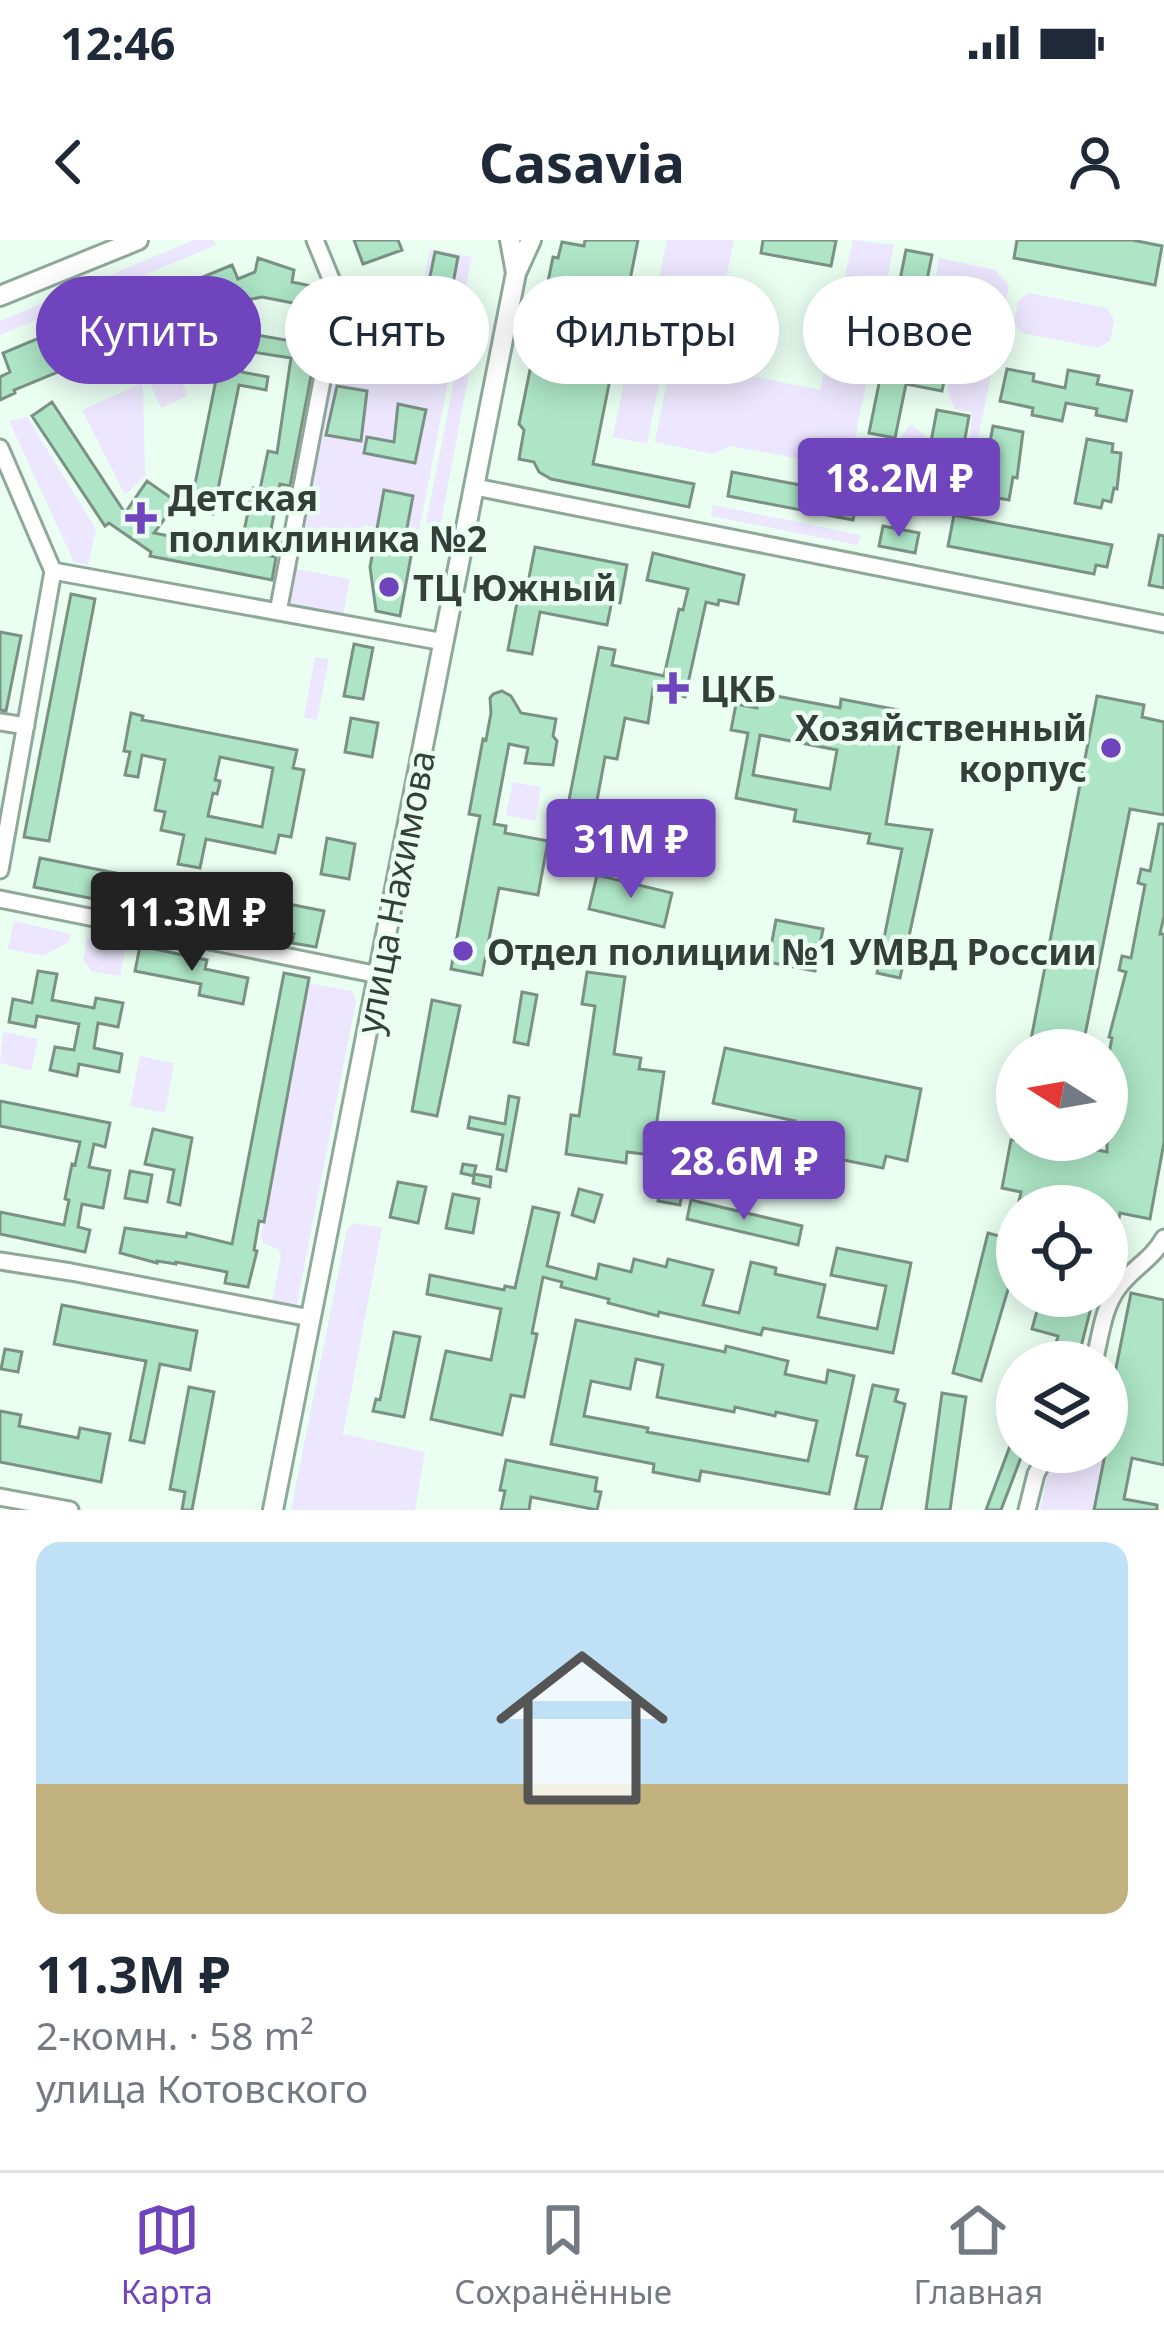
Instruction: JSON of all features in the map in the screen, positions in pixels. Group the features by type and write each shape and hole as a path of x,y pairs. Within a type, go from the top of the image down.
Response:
{"main road":[{"path":"0,296 138,240"},
{"name":"улица Нахимова","path":"510,240 516,273"},
{"name":"улица Нахимова","path":"273,1510 516,273 531,240"}],"street":[{"path":"278,612 337,302 316,240"},
{"path":"0,448 53,571 0,870"},
{"path":"475,487 1164,624"},
{"path":"53,571 444,642"},
{"path":"0,722 26,726"},
{"path":"0,899 379,975"},
{"path":"1100,1341 1114,1293 1153,1256 1164,1238"},
{"path":"0,1261 310,1318"},
{"path":"1028,1510 1037,1473"},
{"path":"0,1497 70,1510"}],"shaded area":[{"path":"194,240 213,240 216,245 142,276 108,276"},
{"path":"667,240 734,240 726,276 660,276"},
{"path":"853,240 894,245 888,276 845,276"},
{"path":"430,249 472,257 468,276 424,276"},
{"path":"939,258 995,270 1000,276 937,276"},
{"path":"1029,293 1107,308 1114,320 1110,341 1099,348 1022,333 1015,323 1018,301"},
{"path":"36,306 36,320 0,335 0,321"},
{"path":"779,382 820,390 821,384 866,384 849,468 731,446 712,454 655,442 667,384"},
{"path":"143,384 145,476 125,495 82,410"},
{"path":"150,384 183,384 188,396 161,408"},
{"path":"331,384 447,384 418,536 364,525 360,540 331,555 299,549"},
{"path":"453,384 467,384 441,523 426,523"},
{"path":"624,384 659,384 647,444 613,437"},
{"path":"949,384 989,384 977,443 970,441 972,412 955,409"},
{"path":"27,417 96,529 88,565 74,562 9,421"},
{"path":"910,424 928,438 920,486 893,485 882,441 899,442"},
{"path":"713,505 861,535 858,545 711,516"},
{"path":"296,569 350,579 343,615 289,605"},
{"path":"315,657 329,659 317,720 304,718"},
{"path":"513,782 541,787 535,821 506,815"},
{"path":"14,921 71,934 69,942 43,956 8,949"},
{"path":"87,938 126,945 120,976 91,971 83,959"},
{"path":"308,983 352,991 356,1001 296,1308 272,1303 281,1255 263,1243 261,1235"},
{"path":"3,1032 38,1039 31,1071 0,1063"},
{"path":"140,1056 174,1063 165,1113 130,1106"},
{"path":"356,1223 382,1228 343,1434 425,1452 415,1510 291,1510 347,1229"},
{"path":"1048,1473 1102,1473 1094,1510 1040,1510"}],"building":[{"path":"354,240 398,240 402,250 363,264"},
{"path":"585,240 638,240 631,276 549,276 562,242 584,246"},
{"path":"763,240 836,241 831,266 761,253"},
{"path":"1017,240 1132,240 1162,246 1155,285 1014,258"},
{"path":"906,250 932,255 928,276 901,276"},
{"path":"435,252 458,257 454,276 430,276"},
{"path":"258,258 294,270 293,276 285,276 285,301 261,297 261,276 245,276 255,272"},
{"path":"232,265 237,276 205,276"},
{"path":"261,336 285,340 285,357 261,353"},
{"path":"36,339 36,381 0,400 0,377 10,372 3,353"},
{"path":"1015,370 1034,374 1033,381 1065,388 1068,370 1099,376 1097,384 1132,391 1126,421 1066,403 1062,421 1000,401 1004,384 1015,384"},
{"path":"261,376 268,377 266,390 239,385 213,514 190,509 215,384 261,384"},
{"path":"287,384 310,384 290,486 280,484 266,555 276,557 272,580 150,556 151,552 109,523 105,526 32,416 52,402 125,513 147,481 177,502 154,533 240,550 253,488 260,489 268,451 277,453"},
{"path":"527,384 609,384 593,464 694,484 689,507 551,479 534,462 519,459 524,430 519,424"},
{"path":"879,384 906,384 895,438 869,433"},
{"path":"906,384 943,384 942,391"},
{"path":"337,386 367,391 361,441 326,435"},
{"path":"398,404 426,410 415,463 364,453 367,437 394,442"},
{"path":"937,410 969,416 956,490 923,484"},
{"path":"993,426 1023,432 1009,500 980,495"},
{"path":"1087,439 1113,444 1112,452 1121,453 1117,489 1111,502 1103,500 1101,508 1075,503"},
{"path":"732,472 858,496 853,520 728,496"},
{"path":"384,490 413,496 403,549 412,551 400,616 376,611 370,567"},
{"path":"954,515 1112,545 1107,567 1096,565 1094,574 948,546"},
{"path":"883,526 919,533 915,553 879,546"},
{"path":"1159,535 1164,536 1164,588 1149,585"},
{"path":"535,547 627,565 620,603 612,601 607,625 540,612 532,654 508,650 518,597 525,598"},
{"path":"653,553 744,575 738,604 706,602 685,697 653,689 648,723 625,718 617,759 605,757 596,806 569,800 599,647 615,650 612,665 664,676 688,589 647,580"},
{"path":"71,594 95,599 49,841 24,837"},
{"path":"0,632 21,636 6,711 0,710"},
{"path":"354,644 373,648 363,699 344,696"},
{"path":"502,691 521,713 556,719 553,736 557,741 553,765 525,763 528,748 509,744 494,824 506,826 505,833 548,841 538,895 499,888 482,975 451,969 480,816 469,814 491,713 490,698"},
{"path":"760,693 840,708 841,699 898,710 893,733 901,735 886,824 932,830 900,978 877,973 902,849 868,843 870,834 794,821 796,810 736,798 748,733 731,730 736,704 757,708","holes":["760,735 837,750 830,789 753,775"]},
{"path":"1097,696 1144,705 1142,717 1164,722 1164,815 1130,809 1086,1029 1033,1029"},
{"path":"131,713 143,716 142,720 297,750 293,768 304,770 291,837 279,835 275,853 206,839 200,868 178,864 184,835 161,830 165,812 155,810 165,760 142,755 138,777 125,775 130,752 124,751","holes":["220,757 273,768 262,827 208,816 219,787 220,781 215,780"]},
{"path":"351,718 378,723 372,757 345,752"},
{"path":"1159,824 1164,824 1160,934 1164,934 1164,1142 1150,1219 1128,1215 1128,1185 1003,1185 1007,1161 1128,1161 1128,1029 1111,1029 1126,972 1119,970 1122,956 1131,958 1145,885 1138,883 1141,869 1150,871"},
{"path":"327,838 355,844 349,879 321,874"},
{"path":"40,858 324,911 316,947 292,943 294,934 34,887"},
{"path":"597,875 672,893 664,927 589,909"},
{"path":"776,920 823,929 815,971 768,962"},
{"path":"140,946 207,960 205,969 248,978 243,1004 199,995 201,984 135,971"},
{"path":"38,971 57,974 52,1000 94,1008 96,998 123,1003 118,1027 98,1023 94,1048 122,1054 119,1072 79,1064 77,1076 50,1070 55,1047 74,1050 79,1024 37,1016 35,1027 9,1022 13,999 32,1003"},
{"path":"587,972 625,977 614,1054 641,1058 639,1069 664,1072 652,1155 627,1152 626,1163 566,1154 571,1115 579,1116 595,1006 582,1004"},
{"path":"284,973 309,978 248,1287 225,1283 227,1272 120,1253 125,1228 186,1237 187,1233 232,1244"},
{"path":"522,992 537,995 528,1045 514,1042"},
{"path":"432,1000 460,1006 437,1116 412,1111"},
{"path":"725,1048 921,1089 907,1161 886,1156 883,1168 819,1155 822,1140 793,1134 795,1121 713,1103"},
{"path":"509,1096 519,1098 506,1171 497,1169 503,1135 468,1128 470,1117 505,1124"},
{"path":"0,1101 110,1123 105,1147 94,1144 89,1167 110,1171 103,1208 82,1204 78,1227 90,1230 85,1252 0,1234 0,1212 64,1225 69,1200 65,1199 80,1142 0,1126"},
{"path":"153,1129 192,1138 180,1205 168,1202 174,1170 145,1164"},
{"path":"674,1134 822,1167 817,1192 668,1159"},
{"path":"463,1164 476,1166 474,1174 491,1177 490,1187 473,1183 474,1176 461,1173"},
{"path":"130,1171 152,1175 147,1202 125,1198"},
{"path":"398,1182 426,1187 418,1223 390,1217"},
{"path":"661,1188 682,1192 680,1205 658,1201"},
{"path":"579,1189 602,1195 594,1222 572,1215"},
{"path":"453,1194 479,1199 473,1233 446,1228"},
{"path":"691,1200 802,1226 798,1245 687,1219"},
{"path":"533,1207 559,1213 547,1266 596,1279 599,1264 631,1272 634,1259 666,1267 668,1259 713,1270 703,1305 739,1313 751,1262 776,1268 775,1274 825,1285 818,1317 877,1329 886,1286 831,1275 837,1248 911,1263 893,1353 763,1328 761,1335 659,1312 658,1316 608,1303 609,1299 561,1287 562,1282 543,1277 524,1397 511,1395 502,1435 431,1419 446,1351 491,1360 501,1309 427,1294 430,1275 504,1290 505,1286 515,1288"},
{"path":"988,1233 996,1235 996,1317 1000,1317 981,1381 953,1373"},
{"path":"1131,1293 1164,1300 1164,1465 1132,1458 1124,1499 1157,1505 1157,1510 1094,1510 1101,1473 1128,1473 1128,1341 1121,1341"},
{"path":"62,1305 197,1331 190,1370 160,1364 144,1443 130,1440 146,1361 54,1344"},
{"path":"1035,1317 1089,1317 1082,1341 1057,1341 1058,1336 1032,1329"},
{"path":"576,1320 788,1361 785,1374 826,1383 828,1370 854,1376 829,1494 701,1471 699,1481 653,1472 654,1464 551,1444","holes":["636,1359 663,1365 657,1397 817,1421 808,1461 584,1416 591,1381 630,1389"]},
{"path":"394,1332 420,1337 404,1417 373,1411 376,1399 380,1400"},
{"path":"5,1349 22,1352 18,1372 1,1369"},
{"path":"873,1385 898,1390 895,1401 905,1404 881,1510 855,1510 867,1457 857,1455"},
{"path":"189,1387 214,1392 192,1510 182,1510 185,1492 170,1489"},
{"path":"942,1393 966,1397 950,1510 926,1510"},
{"path":"0,1411 21,1415 19,1426 78,1438 80,1428 110,1434 101,1482 0,1462"},
{"path":"506,1460 597,1478 595,1491 601,1492 597,1510 531,1497 529,1510 501,1510"},
{"path":"1000,1473 1015,1473 1001,1510 986,1510"}],"place":[{"name":"Детская поликлиника №2","path":"141,518"},
{"name":"ТЦ Южный","path":"389,587"},
{"name":"ЦКБ","path":"673,688"},
{"name":"Хозяйственный корпус","path":"1111,748"},
{"name":"Отдел полиции №1 УМВД России","path":"463,951"}]}
